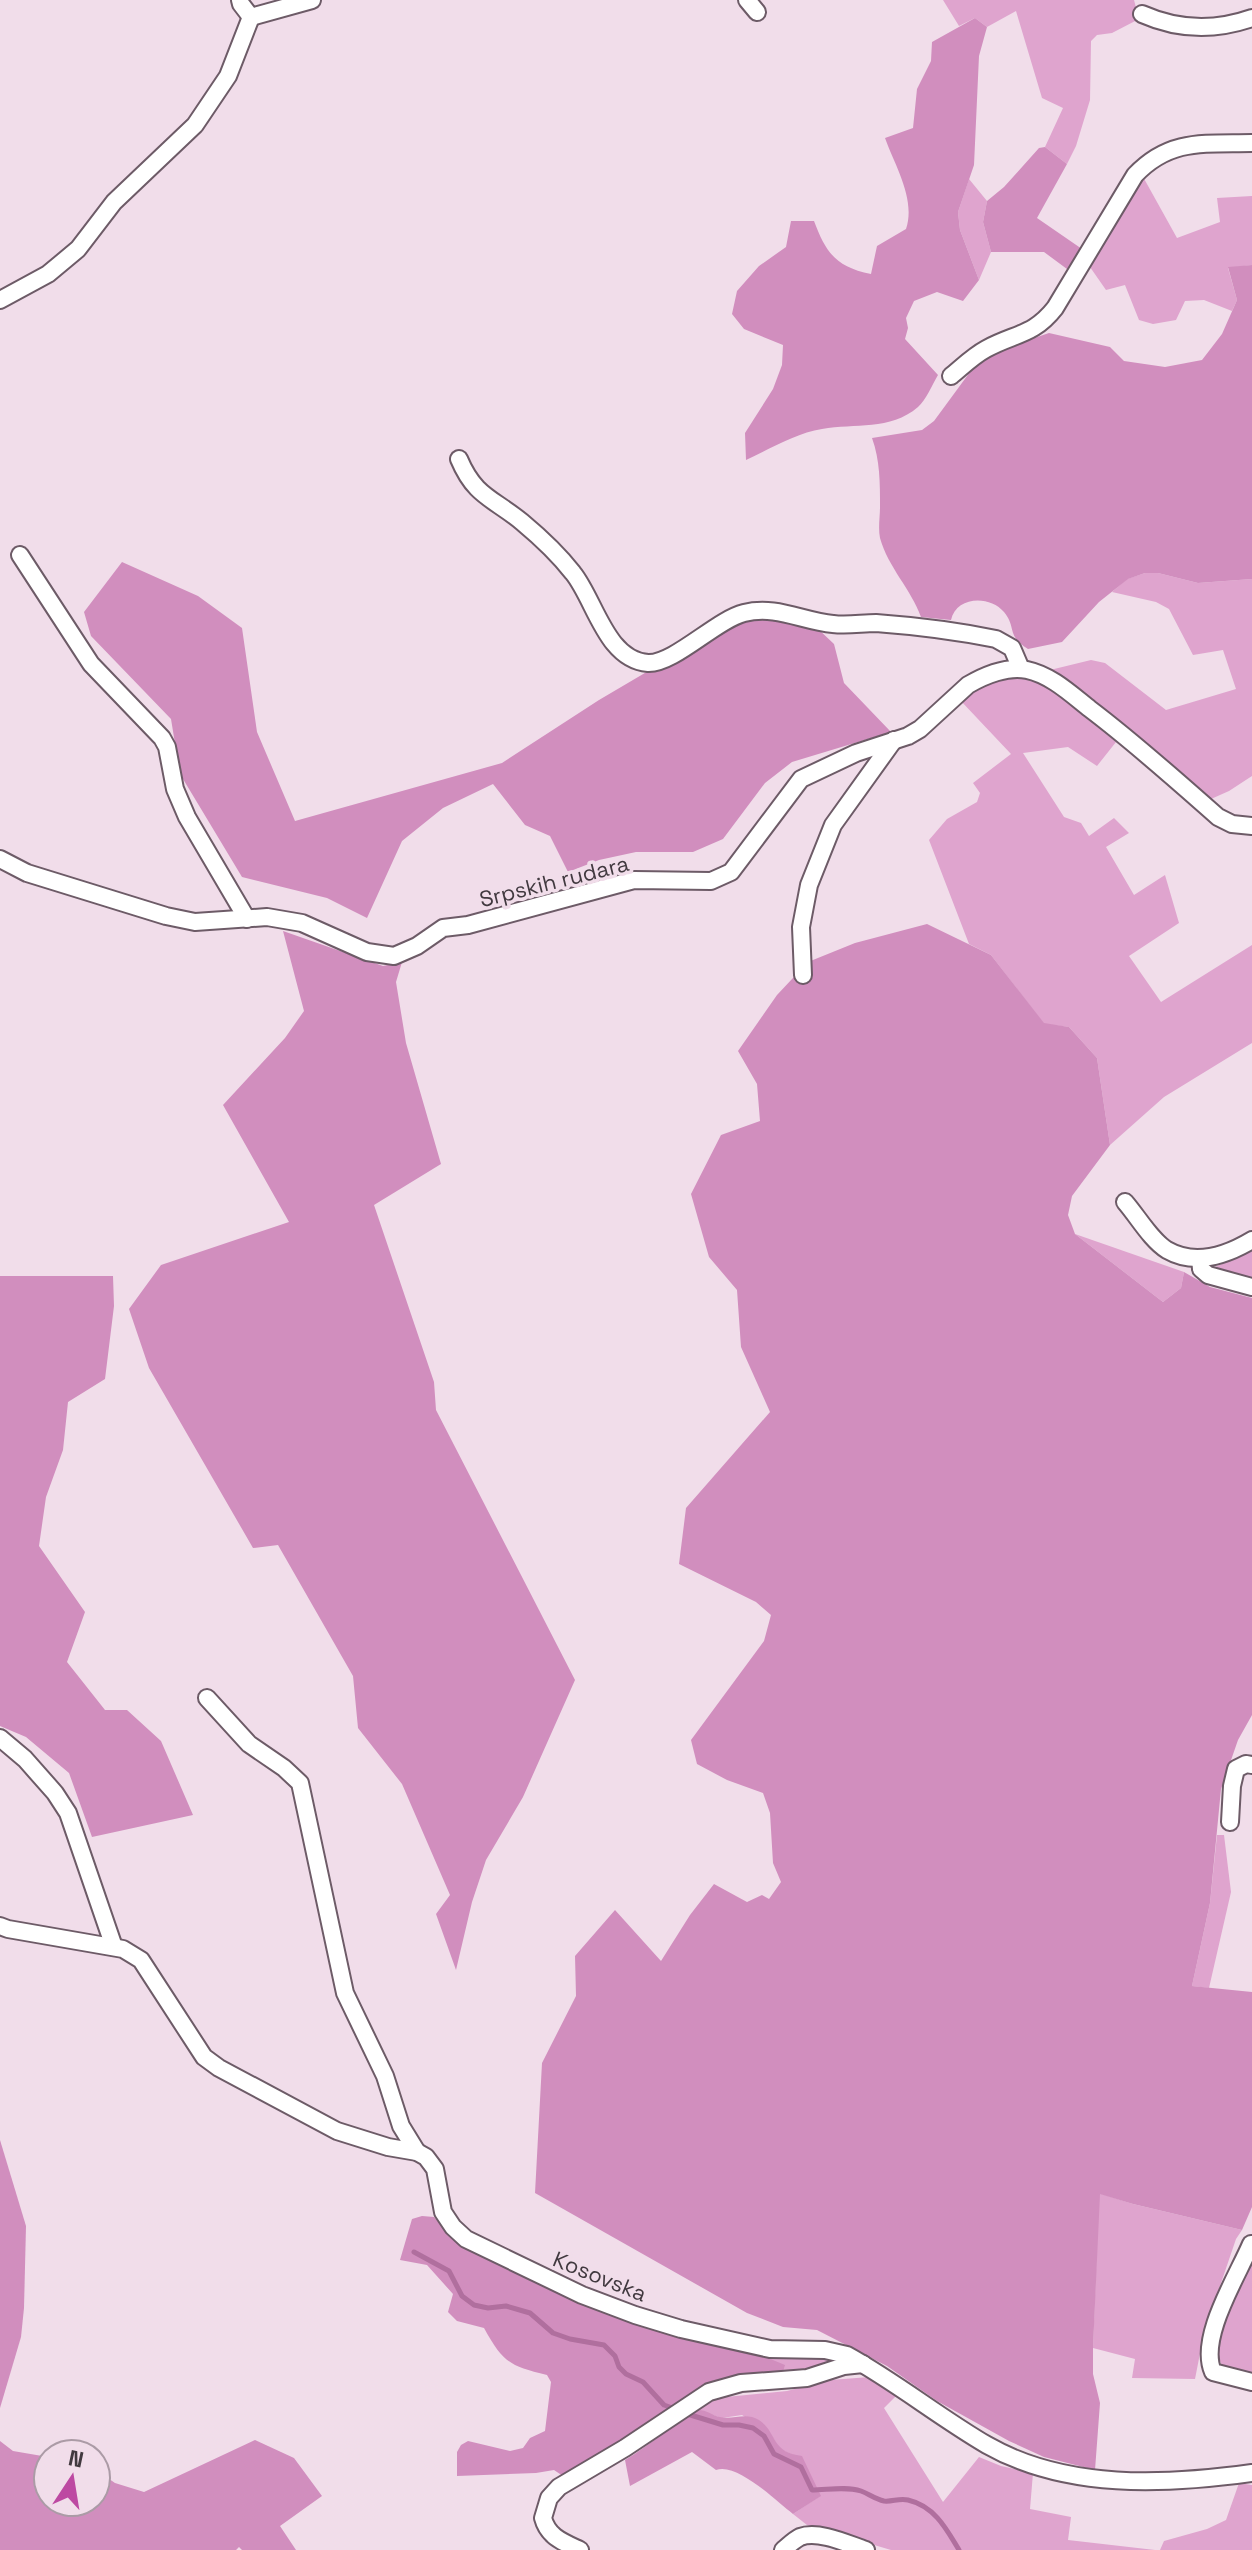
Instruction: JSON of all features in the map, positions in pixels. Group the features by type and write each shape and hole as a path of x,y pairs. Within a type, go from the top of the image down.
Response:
{"street":[{"path":"240,0 251,17"},
{"path":"251,17 312,0"},
{"path":"1142,14 1173,25 1197,27 1221,26 1252,18"},
{"path":"0,300 48,274 78,249 114,202 195,125 228,76 251,17"},
{"path":"951,376 984,350 1044,323 1135,175 1149,160 1181,146 1252,143"},
{"path":"459,459 477,490 521,521 564,562 576,576 604,632 638,661 659,662 730,618 743,613 772,610 826,623 873,623 996,639 1012,648 1021,669 1055,682 1118,731 1218,817 1232,824 1252,826"},
{"path":"20,555 91,664 162,738 167,747 175,789 187,817 247,919"},
{"name":"Srpskih rudara","path":"0,859 27,873 166,916 195,922 267,917 302,923 367,952 394,956 417,946 443,928 468,925 634,880 711,881 731,872 801,779 856,753 908,736 977,680 1021,669"},
{"path":"803,975 801,927 809,885 833,825 894,740"},
{"path":"1125,1202 1166,1249 1188,1257 1223,1255 1252,1240"},
{"path":"1200,1258 1201,1269 1208,1275 1252,1287"},
{"name":"Kosovska","path":"207,1698 249,1744 300,1783 345,1993 385,2076 401,2126 417,2152 426,2157 435,2169 443,2212 466,2239 582,2295 681,2329 770,2349 835,2351 863,2364 989,2445 1022,2462 1045,2469 1088,2478 1134,2480 1176,2480 1252,2473"},
{"path":"0,1738 25,1759 68,1813 114,1947"},
{"path":"1230,1822 1236,1769 1246,1764 1252,1765"},
{"path":"0,1926 114,1947 131,1953 141,1960 204,2057 219,2068 337,2131 388,2147 417,2152"},
{"path":"1251,2244 1214,2326 1208,2350 1213,2372 1252,2382"},
{"path":"580,2550 559,2540 545,2525 544,2511 549,2498 571,2478 625,2448 709,2392 724,2387 791,2380 863,2364"},
{"path":"783,2550 801,2537 809,2536 828,2538 866,2550"}],"shaded area":[{"path":"943,0 1134,0 1139,19 1112,33 1097,35 1091,41 1090,100 1067,164 1045,147 1063,108 1042,98 1016,11 987,27 975,18 959,26"},
{"path":"975,18 987,27 979,56 974,165 958,212 960,230 979,280 963,301 937,292 914,301 906,318 908,328 905,339 938,375 921,404 896,420 812,431 746,460 745,433 773,389 782,365 783,345 744,329 732,314 737,291 759,266 786,247 791,221 814,221 834,257 849,267 871,274 877,246 906,229 908,218 903,183 885,138 913,128 917,89 931,61 932,42"},
{"path":"1045,147 1067,164 1037,218 1082,249 1067,269 1044,252 991,252 983,222 987,201 1039,148"},
{"path":"1142,175 1177,238 1220,222 1217,198 1252,196 1252,265 1228,268 1237,300 1232,311 1204,300 1185,301 1176,320 1153,324 1139,320 1125,285 1106,290 1090,267"},
{"path":"969,179 987,201 983,222 991,252 979,280 960,230 958,212"},
{"path":"1252,265 1252,579 1198,583 1158,573 1145,573 1128,579 1099,602 1062,642 1028,649 1017,640 1004,612 991,603 966,602 954,612 951,620 921,617 888,559 880,538 879,472 872,438 922,430 934,421 970,372 993,352 1049,333 1110,347 1124,361 1165,367 1202,360 1222,334 1237,300 1228,267"},
{"path":"122,562 198,596 242,628 257,732 295,821 502,763 599,700 723,627 770,617 816,627 834,644 844,683 891,732 792,762 765,783 723,839 693,852 636,852 599,860 568,872 550,836 525,825 493,784 443,808 402,841 367,918 327,898 242,877 180,774 171,719 91,636 84,612"},
{"path":"1145,573 1158,573 1198,583 1252,579 1252,776 1211,799 1050,670 1091,660 1105,663 1166,710 1236,689 1223,650 1193,655 1169,609 1156,602 1112,592 1127,579"},
{"path":"1025,676 1042,680 1116,742 1097,766 1068,747 1023,753 1064,817 1081,823 1089,836 1114,818 1129,833 1106,847 1134,895 1165,875 1179,923 1129,956 1161,1002 1252,945 1252,1043 1164,1097 1110,1145 1097,1058 1069,1027 1044,1024 991,955 969,944 929,840 947,819 977,802 980,793 973,783 1011,754 960,700 994,680"},
{"path":"927,924 991,955 1044,1023 1069,1027 1097,1058 1110,1145 1072,1196 1068,1215 1075,1234 1163,1302 1181,1288 1184,1272 1210,1287 1252,1298 1252,1715 1238,1740 1221,1789 1210,1903 1192,1986 1252,1992 1252,2207 1242,2230 1100,2194 1093,2348 1093,2374 1100,2403 1095,2470 1044,2457 1009,2441 937,2401 887,2366 817,2330 783,2327 747,2313 535,2193 542,2063 576,1996 575,1956 615,1910 661,1961 714,1884 747,1902 762,1895 769,1899 781,1882 773,1863 770,1813 763,1793 727,1780 697,1764 691,1740 764,1641 771,1615 756,1602 679,1564 686,1508 770,1412 741,1347 737,1290 709,1257 691,1194 721,1135 760,1121 757,1084 738,1051 777,995 808,962 855,943"},
{"path":"283,931 383,966 402,962 396,982 406,1043 441,1164 374,1205 434,1382 436,1410 575,1680 523,1797 486,1860 472,1902 456,1970 436,1914 450,1895 402,1784 358,1728 353,1676 278,1545 253,1548 149,1368 129,1309 161,1265 289,1222 223,1105 285,1038 304,1011"},
{"path":"1075,1234 1184,1272 1181,1288 1163,1302"},
{"path":"1252,1251 1252,1281 1220,1272 1215,1267"},
{"path":"0,1276 113,1276 114,1306 105,1379 68,1402 63,1450 46,1497 39,1546 85,1612 67,1662 105,1710 127,1710 161,1741 193,1815 92,1837 69,1773 26,1737 0,1726"},
{"path":"1217,1835 1224,1835 1231,1892 1209,1988 1192,1986 1210,1903"},
{"path":"0,2140 26,2226 21,2337 0,2408"},
{"path":"1099,2193 1242,2230 1236,2239 1204,2333 1195,2379 1132,2378 1135,2359 1093,2348"},
{"path":"434,2217 457,2242 512,2271 651,2329 756,2353 785,2365 782,2375 721,2381 700,2388 649,2424 563,2476 554,2470 457,2476 457,2452 468,2441 510,2451 523,2448 530,2438 545,2431 551,2382 547,2375 508,2361 484,2328 457,2321 448,2312 453,2294 427,2265 400,2260 412,2219"},
{"path":"1252,2254 1252,2375 1223,2367 1215,2352 1219,2327"},
{"path":"756,2353 835,2357 836,2362 782,2375"},
{"path":"870,2377 897,2395 884,2408 943,2502 979,2457 1033,2473 1030,2509 1071,2517 1068,2540 1155,2550 891,2550 807,2525 793,2514 820,2496 793,2455 780,2449 770,2433 742,2415 722,2418 696,2410 716,2398 787,2391 830,2380"},
{"path":"696,2410 720,2417 759,2420 784,2451 802,2456 821,2496 793,2514 745,2477 725,2469 716,2470 692,2452 630,2486 625,2460"},
{"path":"255,2440 294,2458 322,2496 280,2526 296,2550 242,2550 239,2547 236,2550 0,2550 0,2441 13,2451 32,2454 32,2518 112,2518 112,2481 144,2492"},
{"path":"1239,2483 1252,2485 1252,2550 1160,2550 1164,2541 1207,2529 1226,2520"}],"waterway":[{"path":"414,2252 449,2271 462,2296 474,2305 488,2308 506,2306 530,2313 553,2333 604,2345 626,2374 643,2382 664,2405 675,2409"},
{"path":"684,2413 723,2425 753,2428 764,2436 774,2454 801,2467 812,2490 849,2489 884,2501 917,2503 938,2519 959,2550"}]}
